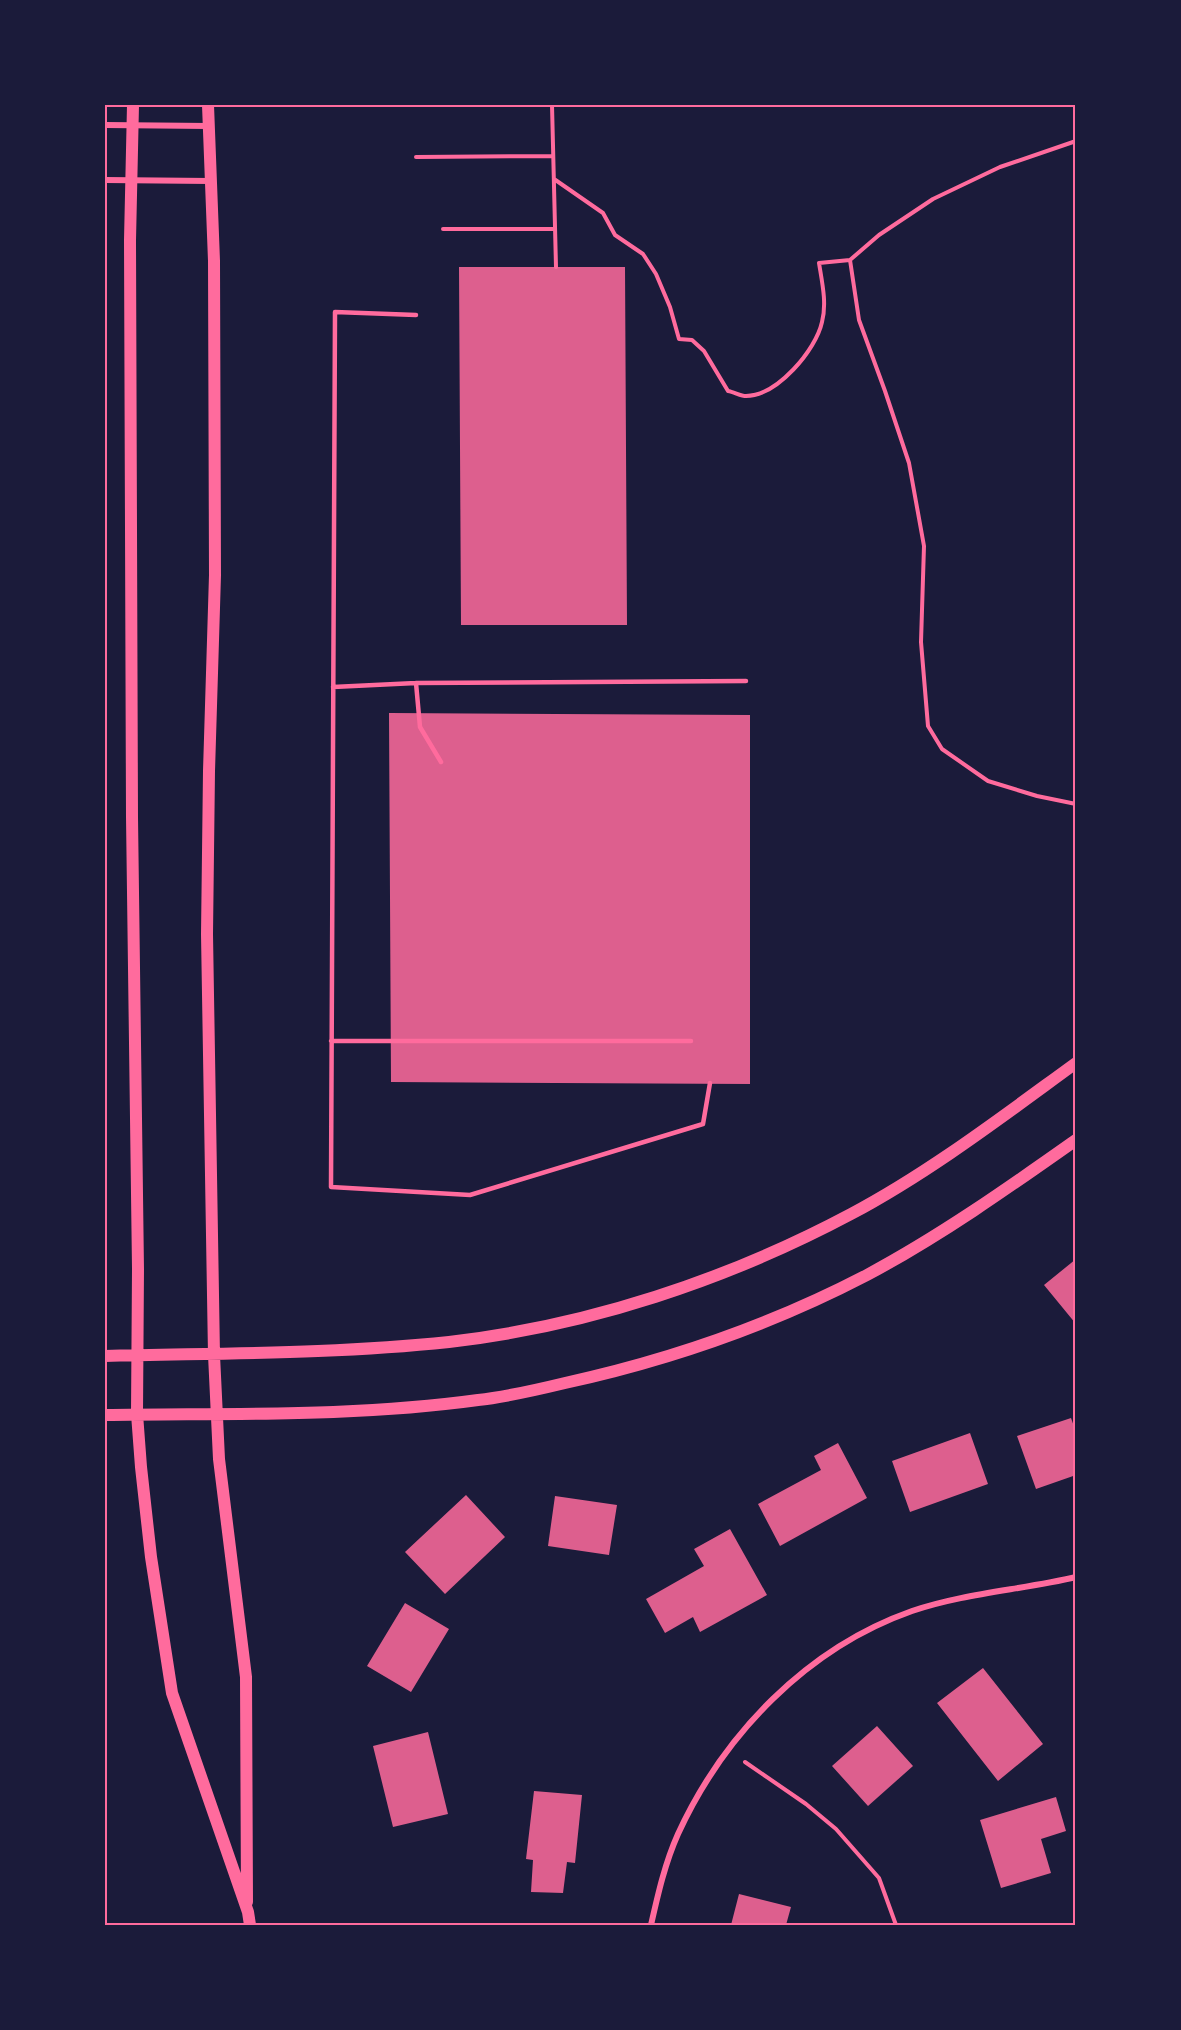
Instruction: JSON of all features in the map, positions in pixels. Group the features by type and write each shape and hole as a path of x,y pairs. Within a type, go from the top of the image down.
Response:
{"main road":[{"path":"133,105 131,794 138,1293 137,1414 143,1502 172,1693 249,1919"},
{"path":"208,105 214,261 215,575 207,934 213,1354 215,1413 222,1490 246,1677 249,1919"},
{"path":"105,1356 356,1350 453,1341 552,1324 663,1294 762,1257 853,1213 949,1153 1076,1063"},
{"path":"105,1414 382,1410 480,1400 596,1376 708,1344 761,1324 867,1274 969,1215 1076,1140"}],"street":[{"path":"105,125 209,126"},
{"path":"105,180 211,181"},
{"path":"651,1925 658,1891 678,1835 706,1780 727,1750 766,1705 809,1667 857,1636 910,1612 956,1598 1076,1577"}],"lane":[{"path":"416,315 335,312 331,1187 470,1195 703,1124 710,1083"},
{"path":"333,687 416,683 746,681"},
{"path":"416,683 420,727 441,762"},
{"path":"331,1041 691,1041"}],"path":[{"path":"552,105 556,267"},
{"path":"554,179 603,213 615,235 643,254 656,274 670,307 679,339 692,340 704,351 728,391 746,396 763,392 780,383 802,359 818,335 823,321 824,297 819,262 850,260 879,235 933,199 1000,167 1076,141"},
{"path":"416,157 553,156"},
{"path":"443,229 555,229"},
{"path":"850,260 859,320 909,464 924,546 921,642 928,726 942,749 988,781 1037,796 1076,804"},
{"path":"727,1750 772,1779 836,1828 879,1878 896,1925"}],"building":[{"path":"459,267 625,267 627,625 461,625"},
{"path":"389,713 750,715 750,1084 391,1082"},
{"path":"1076,1259 1076,1324 1044,1285"},
{"path":"1071,1418 1076,1432 1076,1475 1036,1489 1017,1436"},
{"path":"970,1433 988,1484 910,1512 892,1461"},
{"path":"838,1443 867,1498 780,1546 758,1504 821,1470 814,1456"},
{"path":"466,1495 505,1537 445,1594 405,1552"},
{"path":"555,1496 617,1505 609,1555 548,1546"},
{"path":"730,1529 767,1595 700,1632 693,1617 665,1633 646,1599 704,1566 694,1549"},
{"path":"405,1603 449,1629 411,1692 367,1666"},
{"path":"983,1668 1043,1744 998,1781 937,1703"},
{"path":"877,1726 913,1766 868,1806 832,1766"},
{"path":"428,1732 448,1814 393,1827 373,1746"},
{"path":"534,1791 582,1795 575,1863 567,1862 563,1893 531,1892 533,1860 526,1859"},
{"path":"1056,1797 1066,1831 1041,1839 1051,1873 1001,1888 980,1820"},
{"path":"739,1894 791,1907 786,1925 731,1925"}]}
